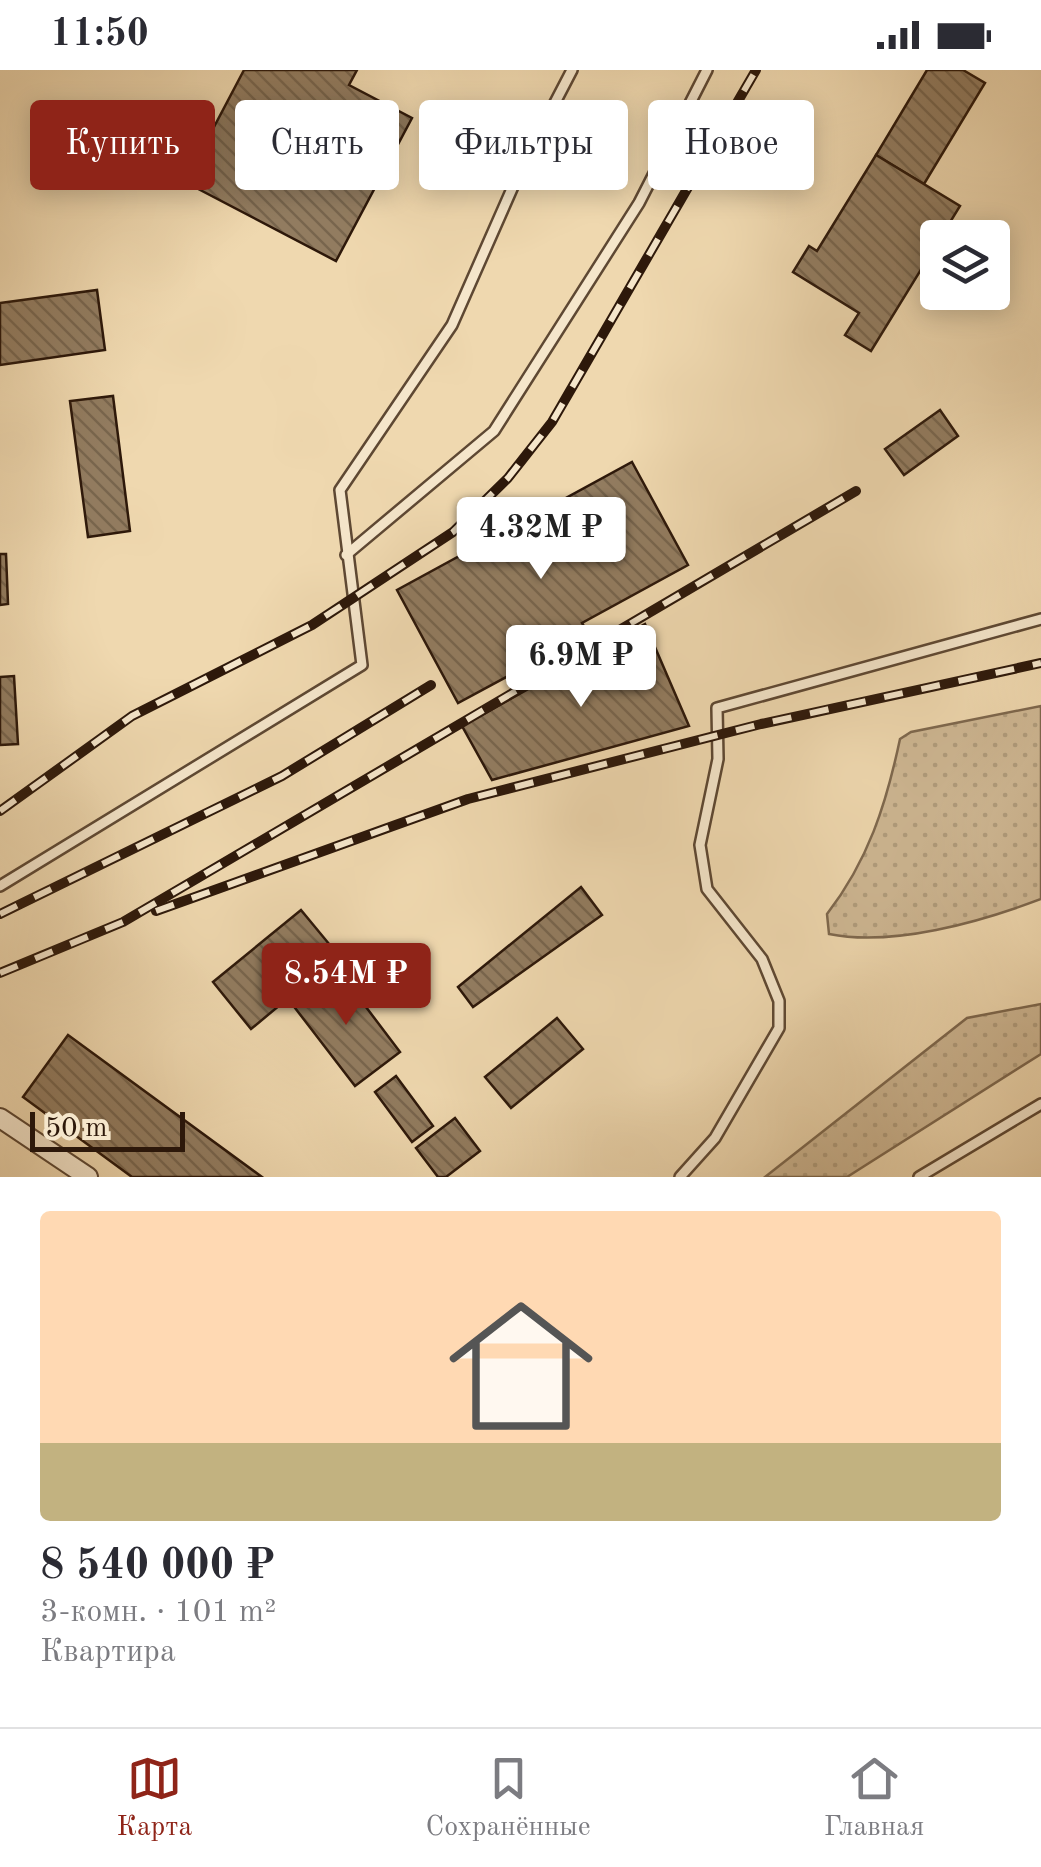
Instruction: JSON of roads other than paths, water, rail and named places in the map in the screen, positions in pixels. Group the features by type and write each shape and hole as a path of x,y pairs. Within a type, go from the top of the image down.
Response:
{"street":[{"path":"0,1118 88,1177"}],"lane":[{"path":"0,886 362,666 340,490 452,325 522,166 572,70"},
{"path":"346,555 494,431 639,203 706,70"},
{"path":"680,1177 715,1138 778,1028 778,1001 762,959 707,890 700,845 718,759 717,708 1041,619"},
{"path":"918,1177 1041,1104"}],"railway":[{"path":"0,811 132,716 312,625 453,532 508,478 552,422 756,70"},
{"path":"0,973 123,922 856,491"},
{"path":"156,911 468,799 761,724 1041,663"},
{"path":"0,914 282,776 431,685"}]}
